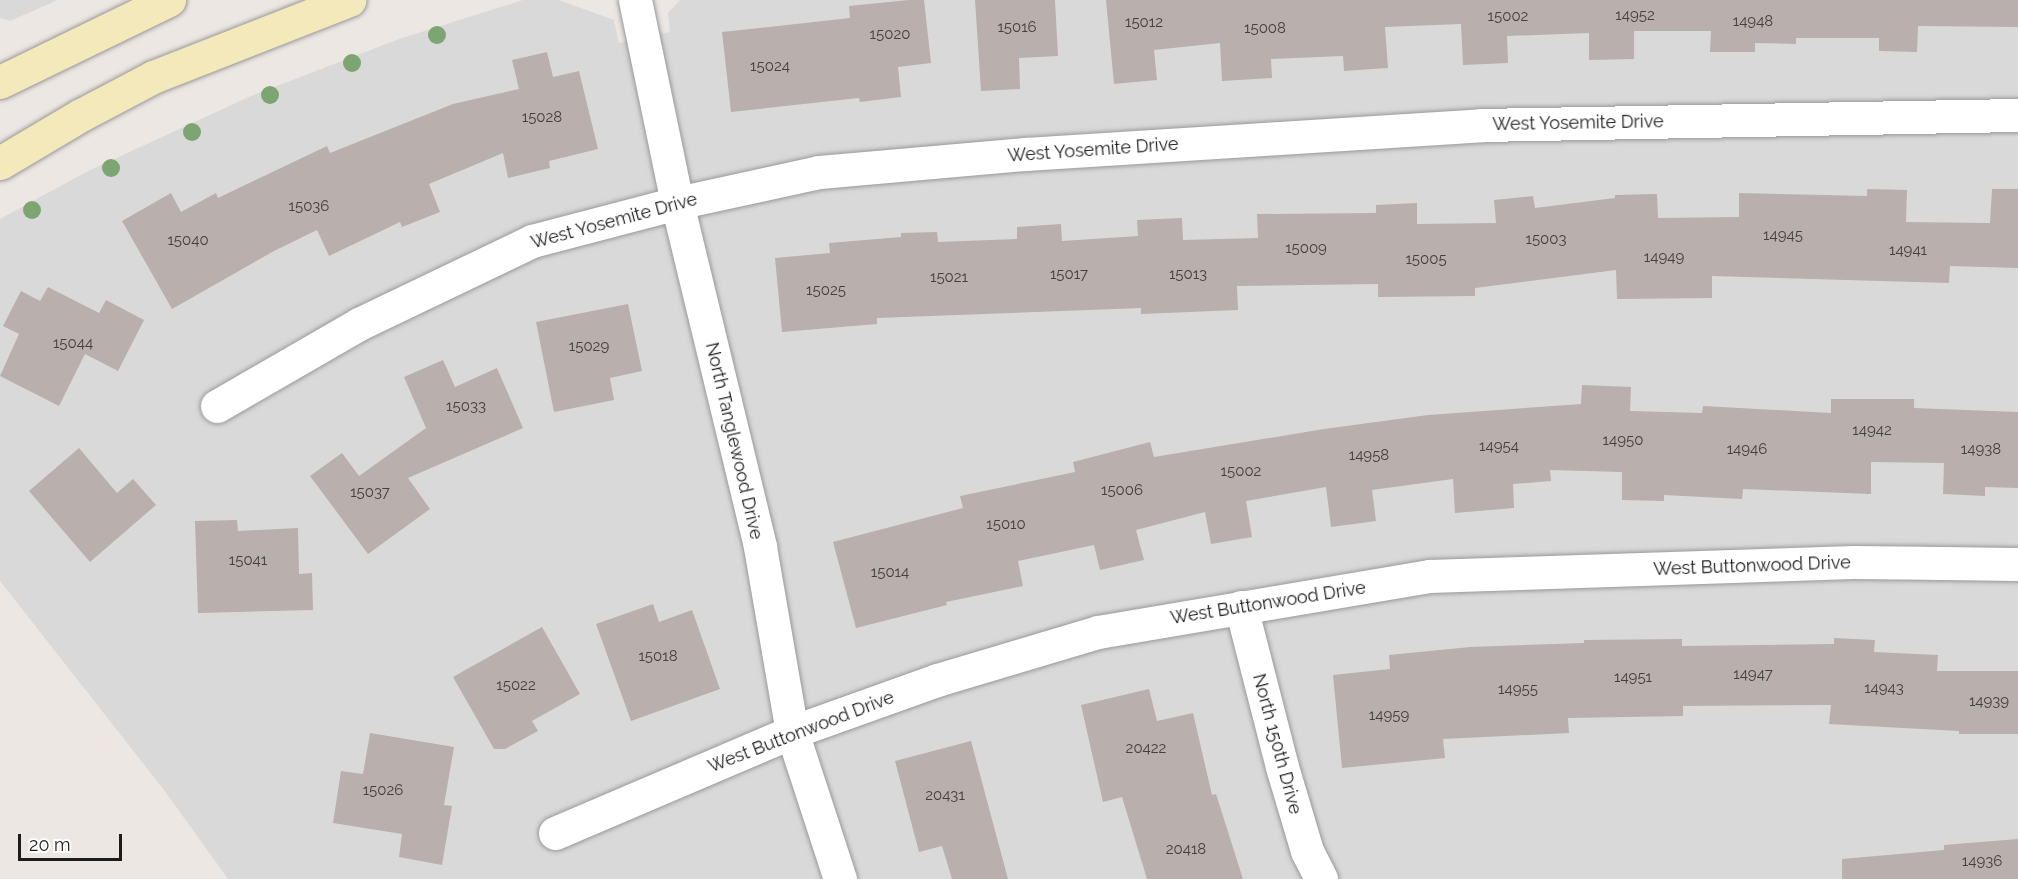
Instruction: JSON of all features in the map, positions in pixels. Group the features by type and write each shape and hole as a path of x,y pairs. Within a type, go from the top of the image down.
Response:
{"main road":[{"path":"0,82 169,0"},
{"path":"2,157 153,77 349,0"}],"street":[{"name":"North Tanglewood Drive","path":"636,0 677,203 760,547 792,732 840,879"},
{"name":"West Yosemite Drive","path":"217,406 359,324 532,241 677,203 819,172 1038,153 1481,124 2018,115"},
{"name":"West Buttonwood Drive","path":"555,833 792,732 937,680 1098,632 1429,576 1853,562 2018,564"},
{"name":"North 150th Drive","path":"1240,607 1282,767 1307,851 1321,879"}],"shaded area":[{"path":"0,0 58,0 10,21 0,18"},
{"path":"523,0 559,0 614,20 619,43 670,32 668,13 680,0 2018,0 2018,879 228,879 164,790 0,581 0,219 86,172 251,96 399,39"}],"building":[{"path":"924,0 931,63 898,67 901,97 860,102 859,98 731,112 722,32 850,18 849,6"},
{"path":"975,0 1055,0 1058,56 1019,58 1020,89 981,91"},
{"path":"1106,0 2018,0 2018,27 1918,26 1917,52 1879,51 1879,38 1796,38 1796,44 1755,43 1755,52 1710,52 1711,31 1634,31 1634,59 1589,60 1589,33 1507,36 1508,63 1463,65 1461,24 1385,27 1388,68 1344,71 1343,56 1271,59 1272,78 1222,81 1220,43 1154,50 1157,80 1114,84"},
{"path":"547,52 553,77 579,71 598,149 549,161 550,168 508,178 503,153 429,184 440,212 402,227 400,222 329,256 317,230 274,251 172,309 122,221 171,193 181,212 216,193 218,198 327,146 330,153 453,104 519,89 512,60"},
{"path":"1867,189 1907,190 1906,222 1990,223 1992,189 2018,189 2018,268 1950,266 1949,283 1712,276 1712,298 1617,299 1616,270 1475,288 1475,296 1378,297 1378,284 1237,286 1238,310 1141,314 1141,308 877,318 877,324 782,332 775,258 830,253 829,243 901,237 901,233 937,232 938,242 1017,239 1017,227 1061,224 1062,241 1138,236 1137,220 1182,218 1183,240 1258,238 1257,214 1376,213 1376,205 1417,203 1417,224 1496,223 1494,200 1533,196 1535,208 1615,198 1615,195 1657,194 1658,218 1739,217 1739,193 1867,196"},
{"path":"48,287 99,313 106,300 144,320 118,371 85,354 59,406 0,376 19,334 3,326 21,291 40,301"},
{"path":"628,304 642,371 610,378 614,400 554,412 536,322"},
{"path":"443,360 455,387 497,368 523,428 408,478 430,509 368,554 310,476 342,453 359,476 426,428 404,377"},
{"path":"1582,385 1631,387 1630,411 1702,413 1703,406 1831,413 1831,399 1914,399 1914,408 2018,412 2018,488 1985,487 1985,496 1943,494 1944,463 1871,462 1871,494 1743,489 1742,499 1664,495 1664,501 1622,500 1622,472 1550,470 1551,481 1513,484 1514,508 1455,513 1453,479 1372,490 1376,521 1331,527 1326,487 1246,501 1252,537 1211,544 1205,512 1136,530 1144,560 1100,570 1094,545 1018,561 1023,586 946,602 947,605 856,628 833,542 963,508 960,496 1075,472 1073,462 1150,442 1154,457 1324,429 1428,415 1581,404"},
{"path":"79,448 117,493 133,479 156,505 90,562 29,491"},
{"path":"237,520 238,531 298,528 299,574 312,573 313,610 198,613 195,521"},
{"path":"653,604 659,622 692,610 720,689 631,721 596,624"},
{"path":"542,627 580,694 532,721 538,731 505,749 494,749 453,677"},
{"path":"1834,638 1875,640 1874,652 1938,655 1937,671 2018,671 2018,734 1959,734 1959,731 1829,724 1831,705 1683,706 1683,716 1568,718 1569,733 1443,739 1445,758 1342,768 1333,675 1390,669 1389,655 1470,647 1584,643 1584,640 1682,639 1682,646 1834,644"},
{"path":"1149,689 1157,721 1193,713 1212,795 1216,794 1243,879 1147,879 1122,797 1103,802 1081,705"},
{"path":"370,733 454,747 444,805 452,806 442,865 399,857 402,834 333,823 341,771 363,774"},
{"path":"971,741 1008,879 952,879 942,846 919,852 895,761"},
{"path":"2018,839 2018,879 1842,879 1842,859 1944,850 1944,845"}]}
